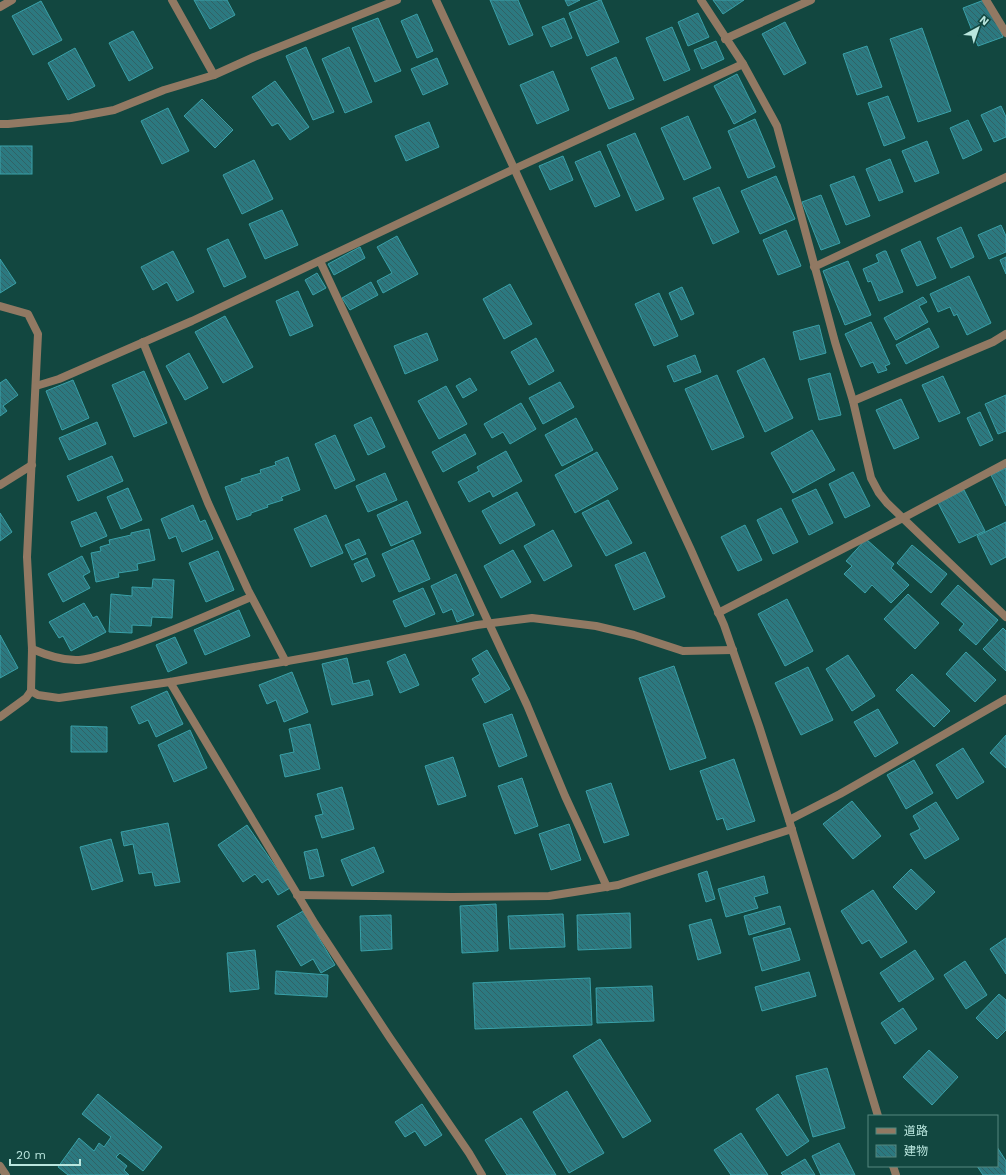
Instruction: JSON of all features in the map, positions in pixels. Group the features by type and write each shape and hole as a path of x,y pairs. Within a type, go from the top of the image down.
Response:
{"street":[{"path":"0,7 12,0"},
{"path":"172,0 214,75"},
{"path":"0,124 71,118 114,110 164,90 214,75 254,57 397,0"},
{"path":"436,0 688,543 733,650 792,829 878,1115"},
{"path":"700,0 743,64 777,126 814,267 853,401 871,478 879,493 903,518 1006,617"},
{"path":"725,38 811,0"},
{"path":"986,0 1006,33"},
{"path":"36,386 59,379 192,321 514,169 743,64"},
{"path":"814,267 1006,176"},
{"path":"320,261 527,705 565,796 607,887"},
{"path":"0,306 28,314 38,334 27,557 32,649 31,691 26,698 0,717"},
{"path":"853,401 993,342 1006,334"},
{"path":"143,342 208,503 251,596 286,662"},
{"path":"718,613 903,518 1006,462"},
{"path":"0,485 32,465"},
{"path":"32,649 46,655 63,659 78,660 93,658 151,640 251,596"},
{"path":"31,691 38,695 59,698 170,682 286,662 488,623 532,618 596,626 634,635 683,651 733,650"},
{"path":"170,682 297,895 386,1032 469,1153 482,1175"},
{"path":"789,820 840,794 1006,699"},
{"path":"297,895 452,897 549,896 618,885 792,829"},
{"path":"0,1166 6,1175"}],"building":[{"path":"194,0 227,0 235,15 210,29"},
{"path":"490,0 518,0 533,35 509,45"},
{"path":"565,0 580,0 568,6"},
{"path":"600,0 619,42 587,56 569,13"},
{"path":"713,0 744,0 723,14"},
{"path":"984,0 989,0 1003,37 978,46 963,8"},
{"path":"41,1 62,40 33,55 12,16"},
{"path":"698,13 709,37 688,46 678,22"},
{"path":"417,14 433,51 417,58 401,21"},
{"path":"378,18 401,71 375,82 352,28"},
{"path":"564,18 572,38 551,47 542,27"},
{"path":"785,22 806,63 784,75 762,34"},
{"path":"672,27 690,70 664,81 646,38"},
{"path":"922,28 951,111 918,122 890,39"},
{"path":"133,31 153,68 129,81 109,43"},
{"path":"716,41 724,59 702,69 694,50"},
{"path":"867,46 882,87 857,95 843,54"},
{"path":"306,47 334,112 313,120 286,56"},
{"path":"349,47 372,102 345,113 322,59"},
{"path":"75,48 95,86 68,100 48,63"},
{"path":"616,57 634,99 609,109 591,68"},
{"path":"437,58 448,84 423,95 411,69"},
{"path":"553,71 569,110 537,124 520,85"},
{"path":"737,74 756,112 734,124 714,86"},
{"path":"275,81 309,127 290,140 278,123 272,126 252,97"},
{"path":"888,96 905,138 884,146 868,103"},
{"path":"202,99 233,130 215,148 184,116"},
{"path":"1001,106 1006,117 1006,137 994,142 981,115"},
{"path":"168,108 189,151 162,164 141,121"},
{"path":"688,116 711,168 684,180 661,128"},
{"path":"755,119 775,167 748,178 728,131"},
{"path":"968,120 982,150 963,159 950,128"},
{"path":"429,122 439,147 406,161 395,136"},
{"path":"635,133 664,199 636,211 607,145"},
{"path":"927,141 939,173 915,182 902,151"},
{"path":"0,146 32,146 32,174 0,174"},
{"path":"600,151 620,196 595,207 575,162"},
{"path":"563,156 573,180 550,190 539,166"},
{"path":"890,159 903,192 879,201 866,169"},
{"path":"254,160 273,199 242,214 223,175"},
{"path":"776,176 795,219 760,234 741,191"},
{"path":"854,176 870,216 846,225 830,185"},
{"path":"719,187 739,232 713,244 693,198"},
{"path":"821,195 840,243 821,250 802,202"},
{"path":"282,210 298,245 265,259 249,224"},
{"path":"1001,225 1006,236 1006,252 989,259 978,235"},
{"path":"961,227 974,257 951,268 937,238"},
{"path":"786,230 801,266 778,275 763,240"},
{"path":"397,236 418,274 383,293 377,281 392,273 377,247"},
{"path":"228,239 246,277 224,287 207,249"},
{"path":"920,241 936,278 917,286 901,250"},
{"path":"360,247 365,258 334,275 328,264"},
{"path":"173,251 194,292 177,301 167,282 153,290 141,267"},
{"path":"886,251 903,292 879,301 871,281 868,282 863,269 879,262 876,255"},
{"path":"1006,257 1006,274 1000,260"},
{"path":"0,259 16,283 0,293"},
{"path":"848,261 871,315 845,325 823,271"},
{"path":"317,273 326,288 313,295 305,280"},
{"path":"969,276 991,323 967,335 957,314 954,316 950,307 938,312 930,294"},
{"path":"371,282 378,295 350,310 342,298"},
{"path":"510,284 532,324 504,339 483,299"},
{"path":"682,287 694,314 681,320 669,293"},
{"path":"298,291 313,326 290,336 276,301"},
{"path":"659,293 678,336 654,346 635,304"},
{"path":"923,297 927,302 919,306 928,322 896,340 884,318"},
{"path":"225,316 253,367 223,383 195,332"},
{"path":"871,322 890,364 885,366 887,370 878,373 873,362 861,367 845,334"},
{"path":"819,325 826,353 800,360 793,332"},
{"path":"929,328 939,347 906,364 896,345"},
{"path":"427,333 438,360 405,374 394,346"},
{"path":"536,338 554,371 529,385 511,352"},
{"path":"189,353 208,388 185,400 166,366"},
{"path":"695,355 701,372 674,382 667,366"},
{"path":"764,358 793,418 765,432 737,371"},
{"path":"144,371 167,423 134,437 112,385"},
{"path":"830,373 841,415 819,420 808,379"},
{"path":"717,375 744,437 712,450 685,389"},
{"path":"943,376 960,413 939,422 922,385"},
{"path":"470,378 477,390 463,398 456,386"},
{"path":"6,379 18,395 3,406 7,411 0,416 0,383"},
{"path":"73,380 89,418 62,430 46,391"},
{"path":"560,382 574,407 543,424 529,398"},
{"path":"446,386 467,424 439,439 418,401"},
{"path":"1006,395 1006,431 998,434 985,404"},
{"path":"901,399 919,438 894,449 876,410"},
{"path":"521,403 536,429 510,444 503,432 492,438 484,424"},
{"path":"980,412 993,440 980,446 967,418"},
{"path":"371,417 385,447 368,455 354,425"},
{"path":"576,418 593,450 562,466 545,435"},
{"path":"97,422 106,444 69,460 59,438"},
{"path":"812,430 835,470 793,493 771,453"},
{"path":"465,434 476,454 443,472 432,452"},
{"path":"335,435 355,480 335,489 315,444"},
{"path":"506,451 522,481 493,497 490,491 469,502 458,482 479,471 477,467"},
{"path":"597,452 618,489 575,513 555,475"},
{"path":"112,456 123,481 78,501 67,476"},
{"path":"288,457 300,490 281,497 283,500 267,505 268,507 237,520 225,487 242,481 241,479 261,473 260,470 276,465 275,462"},
{"path":"1006,468 1006,506 991,475"},
{"path":"853,472 870,506 845,518 829,484"},
{"path":"385,473 397,500 368,512 356,486"},
{"path":"128,488 142,520 121,529 107,497"},
{"path":"816,489 833,523 809,535 792,500"},
{"path":"964,490 985,531 959,543 938,503"},
{"path":"517,492 535,525 500,544 482,511"},
{"path":"608,500 632,543 606,556 582,513"},
{"path":"407,501 421,533 391,546 377,515"},
{"path":"193,505 200,522 205,520 213,539 182,552 176,536 169,539 161,519"},
{"path":"781,508 798,542 773,554 757,520"},
{"path":"96,512 107,536 81,547 71,522"},
{"path":"0,513 12,532 0,541"},
{"path":"326,515 343,553 311,567 294,529"},
{"path":"1006,522 1006,557 991,565 977,536"},
{"path":"745,525 762,560 738,571 721,537"},
{"path":"149,529 155,560 137,564 138,570 118,573 119,577 96,582 91,553 101,551 100,547 110,544 109,540"},
{"path":"553,530 572,566 544,581 524,546"},
{"path":"359,539 366,554 352,560 345,545"},
{"path":"866,539 894,564 891,568 909,585 891,603 872,585 865,593 844,574 852,566 846,561"},
{"path":"413,540 430,579 399,592 382,554"},
{"path":"912,545 947,574 931,593 897,563"},
{"path":"513,550 531,582 501,598 484,566"},
{"path":"218,551 234,590 206,602 189,563"},
{"path":"645,552 665,597 634,610 615,565"},
{"path":"82,556 90,572 83,576 90,588 63,602 48,574"},
{"path":"367,558 375,576 362,582 354,564"},
{"path":"456,574 474,615 457,622 452,609 443,613 431,586"},
{"path":"153,579 174,580 172,618 152,617 151,626 132,625 132,633 109,632 111,594 132,596 132,587 152,588"},
{"path":"958,585 998,620 976,645 959,630 964,624 941,604"},
{"path":"423,588 435,614 405,627 393,601"},
{"path":"908,594 939,623 915,649 884,619"},
{"path":"787,599 813,651 785,666 758,614"},
{"path":"84,603 93,618 97,616 106,632 71,651 63,636 59,638 49,622"},
{"path":"239,610 250,636 205,655 194,630"},
{"path":"1003,628 1006,631 1006,671 983,649"},
{"path":"0,635 18,668 0,678"},
{"path":"175,637 187,663 168,672 156,645"},
{"path":"487,650 510,689 485,703 472,679 480,674 472,659"},
{"path":"966,652 996,680 975,702 946,674"},
{"path":"405,654 419,685 400,693 387,662"},
{"path":"848,655 875,696 852,711 826,669"},
{"path":"347,658 353,684 369,680 373,695 332,705 322,664"},
{"path":"674,666 706,758 670,770 639,678"},
{"path":"808,667 833,720 801,735 775,683"},
{"path":"292,672 308,712 284,722 276,700 267,704 259,685"},
{"path":"912,674 950,711 934,727 896,690"},
{"path":"167,691 183,724 156,737 148,720 139,724 131,707"},
{"path":"878,709 898,743 875,757 854,722"},
{"path":"512,714 527,756 499,767 483,724"},
{"path":"310,724 320,769 285,777 280,755 294,752 289,729"},
{"path":"71,726 107,727 107,752 71,752"},
{"path":"190,730 207,768 174,782 158,745"},
{"path":"1006,735 1006,768 990,753"},
{"path":"963,748 984,782 957,799 936,765"},
{"path":"453,757 466,796 438,805 425,766"},
{"path":"734,759 755,821 727,830 723,818 717,820 700,771"},
{"path":"914,760 933,793 906,809 887,775"},
{"path":"522,778 538,826 515,834 498,786"},
{"path":"611,783 629,835 604,843 586,791"},
{"path":"342,787 354,829 322,838 315,816 323,814 317,794"},
{"path":"852,801 881,836 853,859 823,824"},
{"path":"936,802 959,839 925,859 910,834 920,829 913,816"},
{"path":"168,823 180,882 155,886 152,872 139,874 133,844 124,846 121,832"},
{"path":"569,824 581,860 551,870 539,834"},
{"path":"247,825 290,888 278,895 268,879 262,883 255,874 243,882 218,845"},
{"path":"111,839 123,881 92,890 80,847"},
{"path":"374,847 384,872 352,886 341,860"},
{"path":"317,849 324,876 310,879 304,852"},
{"path":"911,869 935,892 916,910 893,887"},
{"path":"707,871 715,899 706,902 698,874"},
{"path":"764,876 768,893 754,897 758,908 726,917 718,889"},
{"path":"873,890 907,942 881,958 869,940 862,944 841,911"},
{"path":"496,904 498,951 462,953 460,906"},
{"path":"780,906 785,924 749,935 744,916"},
{"path":"303,911 335,965 321,973 313,959 301,966 277,926"},
{"path":"630,913 631,948 578,950 577,915"},
{"path":"563,914 565,947 510,949 508,916"},
{"path":"391,915 392,949 361,951 360,916"},
{"path":"711,919 721,953 698,960 689,925"},
{"path":"790,928 800,960 762,971 753,938"},
{"path":"1006,938 1006,974 990,949"},
{"path":"255,950 259,989 230,992 227,953"},
{"path":"915,950 934,979 899,1002 880,973"},
{"path":"965,961 987,995 966,1009 944,975"},
{"path":"276,971 328,975 327,997 275,994"},
{"path":"809,972 816,996 762,1011 755,987"},
{"path":"590,978 592,1025 475,1029 473,983"},
{"path":"652,986 654,1021 597,1023 596,988"},
{"path":"999,994 1006,1000 1006,1030 997,1039 976,1018"},
{"path":"903,1008 917,1029 895,1044 881,1023"},
{"path":"600,1039 651,1121 623,1138 573,1056"},
{"path":"929,1050 958,1077 932,1105 903,1077"},
{"path":"827,1068 845,1128 813,1137 796,1076"},
{"path":"567,1091 604,1153 569,1173 533,1112"},
{"path":"98,1094 162,1147 143,1171 120,1153 116,1157 127,1166 124,1170 129,1175 68,1175 58,1167 79,1138 94,1151 99,1143 104,1147 111,1137 82,1114"},
{"path":"778,1094 809,1141 787,1156 756,1109"},
{"path":"422,1104 442,1135 425,1146 415,1131 405,1137 395,1122"},
{"path":"521,1118 556,1175 507,1175 485,1140"},
{"path":"741,1133 768,1175 731,1175 714,1150"},
{"path":"839,1143 855,1175 821,1175 812,1156"},
{"path":"998,1149 1006,1161 1006,1175 983,1175 978,1167 998,1167"},
{"path":"805,1159 815,1175 783,1175 781,1173"}]}
